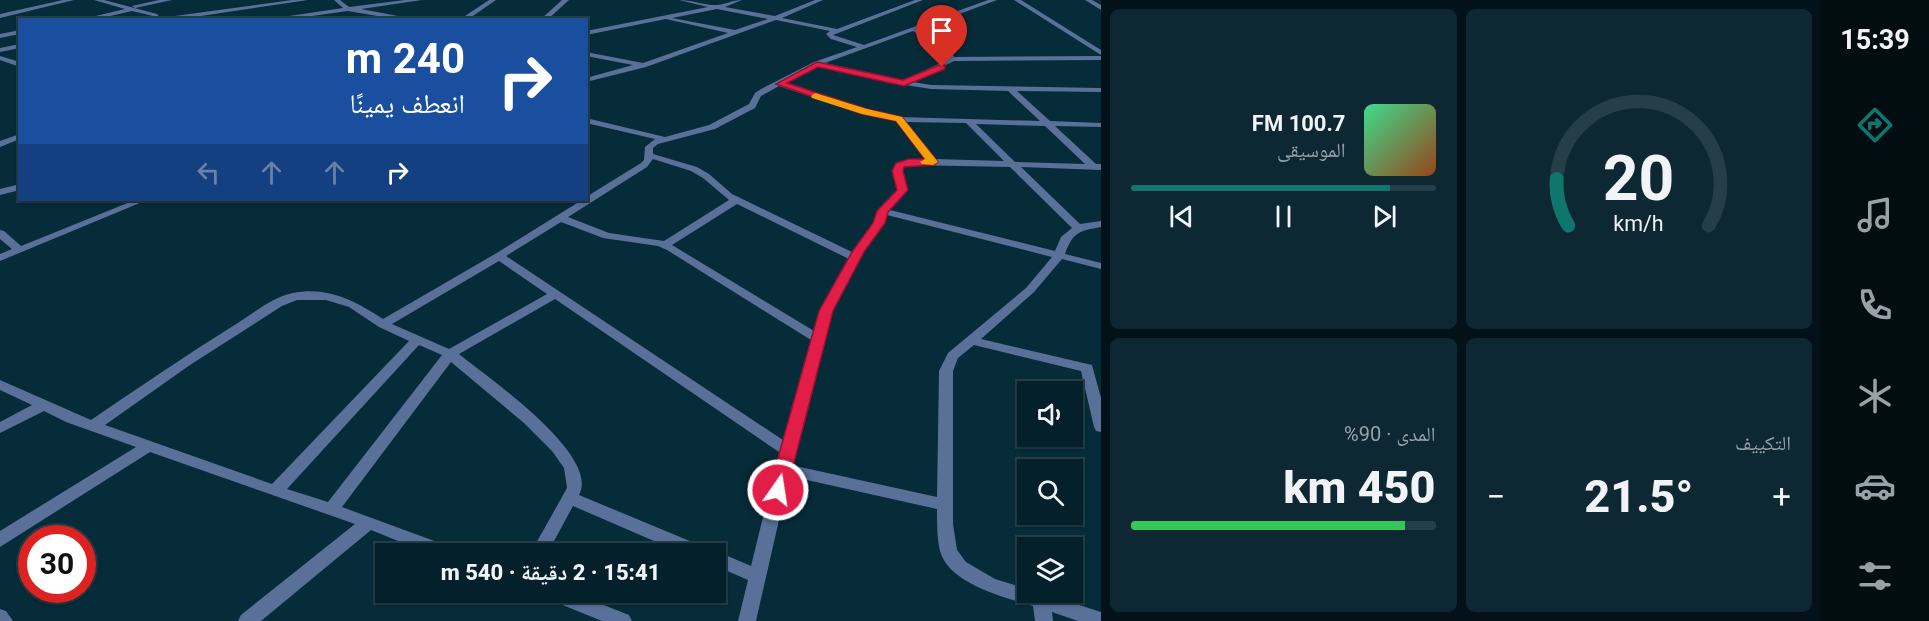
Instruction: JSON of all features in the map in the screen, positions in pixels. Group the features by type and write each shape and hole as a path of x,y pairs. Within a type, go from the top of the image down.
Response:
{"street":[{"path":"0,16 71,0"},
{"path":"97,0 133,8 155,15 156,18"},
{"path":"90,18 169,0"},
{"path":"165,18 305,0"},
{"path":"337,0 346,9 403,18"},
{"path":"280,18 420,0"},
{"path":"465,18 493,0"},
{"path":"545,18 566,0"},
{"path":"682,0 779,17 839,31"},
{"path":"588,33 721,6 739,0"},
{"path":"588,79 643,65 779,17 820,0"},
{"path":"864,47 828,36 920,0"},
{"path":"588,200 644,165 649,147 664,139 712,127 752,106 758,94 817,64 994,0"},
{"path":"1017,0 1101,53"},
{"path":"1088,0 1101,8"},
{"path":"307,18 323,12"},
{"path":"663,18 735,32"},
{"path":"914,29 946,48 951,59"},
{"path":"0,36 18,32"},
{"path":"0,50 18,46"},
{"path":"588,54 643,65"},
{"path":"0,58 18,63"},
{"path":"904,83 942,67 951,59 1101,58"},
{"path":"817,64 932,87 1101,90"},
{"path":"780,84 865,112 899,119 1101,125"},
{"path":"1010,88 1099,169"},
{"path":"899,119 933,162"},
{"path":"588,120 664,139"},
{"path":"968,121 1078,228"},
{"path":"0,144 18,137"},
{"path":"648,155 694,169 736,200 855,258"},
{"path":"747,621 787,450 826,311 855,258 874,232 883,211 902,190 897,171 900,165 909,162 933,162 1099,169"},
{"path":"0,192 18,188"},
{"path":"664,245 736,200"},
{"path":"0,258 140,201"},
{"path":"383,324 587,201"},
{"path":"883,211 1101,266"},
{"path":"560,218 607,236 664,245 818,339"},
{"path":"1017,594 990,585 960,567 949,552 945,524 946,371 953,356 1011,309 1058,256 1065,239 1078,228 1101,224"},
{"path":"0,232 19,250"},
{"path":"499,256 787,450"},
{"path":"331,510 450,354 556,294"},
{"path":"94,425 185,362 286,299 305,295 327,296 353,304 383,324 450,354 544,434 568,462 575,476 575,488 544,543"},
{"path":"275,491 417,340"},
{"path":"970,340 1094,369 1101,427"},
{"path":"0,385 42,406 422,543"},
{"path":"0,428 42,406"},
{"path":"0,540 150,445"},
{"path":"783,469 946,505"},
{"path":"569,498 677,543"},
{"path":"247,621 369,522"},
{"path":"726,562 758,576"},
{"path":"577,603 623,621"},
{"path":"1041,603 1044,621"},
{"path":"1044,603 1101,620"},
{"path":"0,617 4,621"}],"slow traffic":[{"path":"815,96 879,116 899,119 933,162 926,162"}],"route":[{"path":"778,490 826,311 858,252 874,232 883,211 900,195 901,178 897,171 900,165 909,162 933,162 899,119 865,112 780,84 817,64 904,83 942,67"}]}
